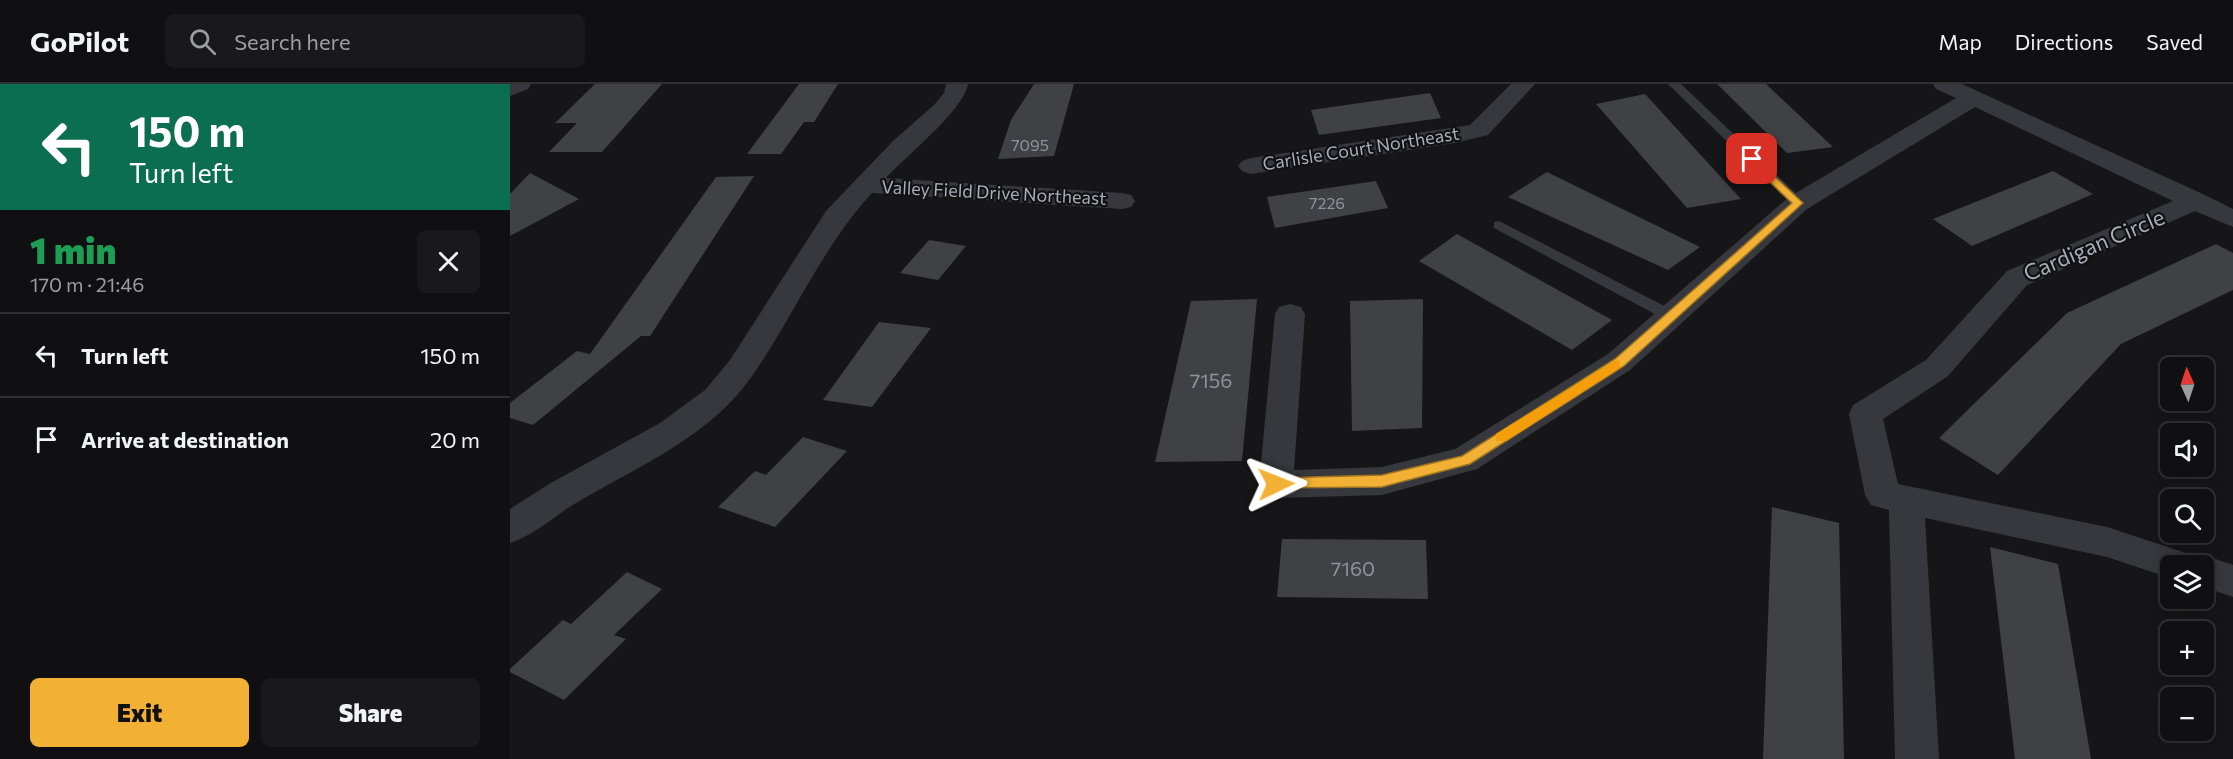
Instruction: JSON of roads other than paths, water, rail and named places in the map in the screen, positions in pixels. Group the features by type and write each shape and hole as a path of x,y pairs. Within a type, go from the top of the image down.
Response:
{"street":[{"path":"510,89 520,84"},
{"path":"510,528 561,494 672,432 716,398 741,368 835,217 902,146 942,110 955,93 957,84"},
{"name":"Carlisle Court Northeast","path":"1251,166 1455,136 1479,129 1524,84"},
{"path":"1944,84 2233,219"},
{"path":"1290,314 1276,484 1382,481 1466,460 1619,362 1798,203 1972,99"},
{"name":"Valley Field Drive Northeast","path":"867,185 1122,201"},
{"name":"Cardigan Circle","path":"1906,500 1884,495 1864,414 1937,368 2017,278 2196,201"},
{"path":"1917,759 1906,500 2107,542 2160,559"},
{"path":"2214,575 2233,580"}],"lane":[{"path":"1674,84 1798,203"},
{"path":"1498,225 1671,316"}]}
